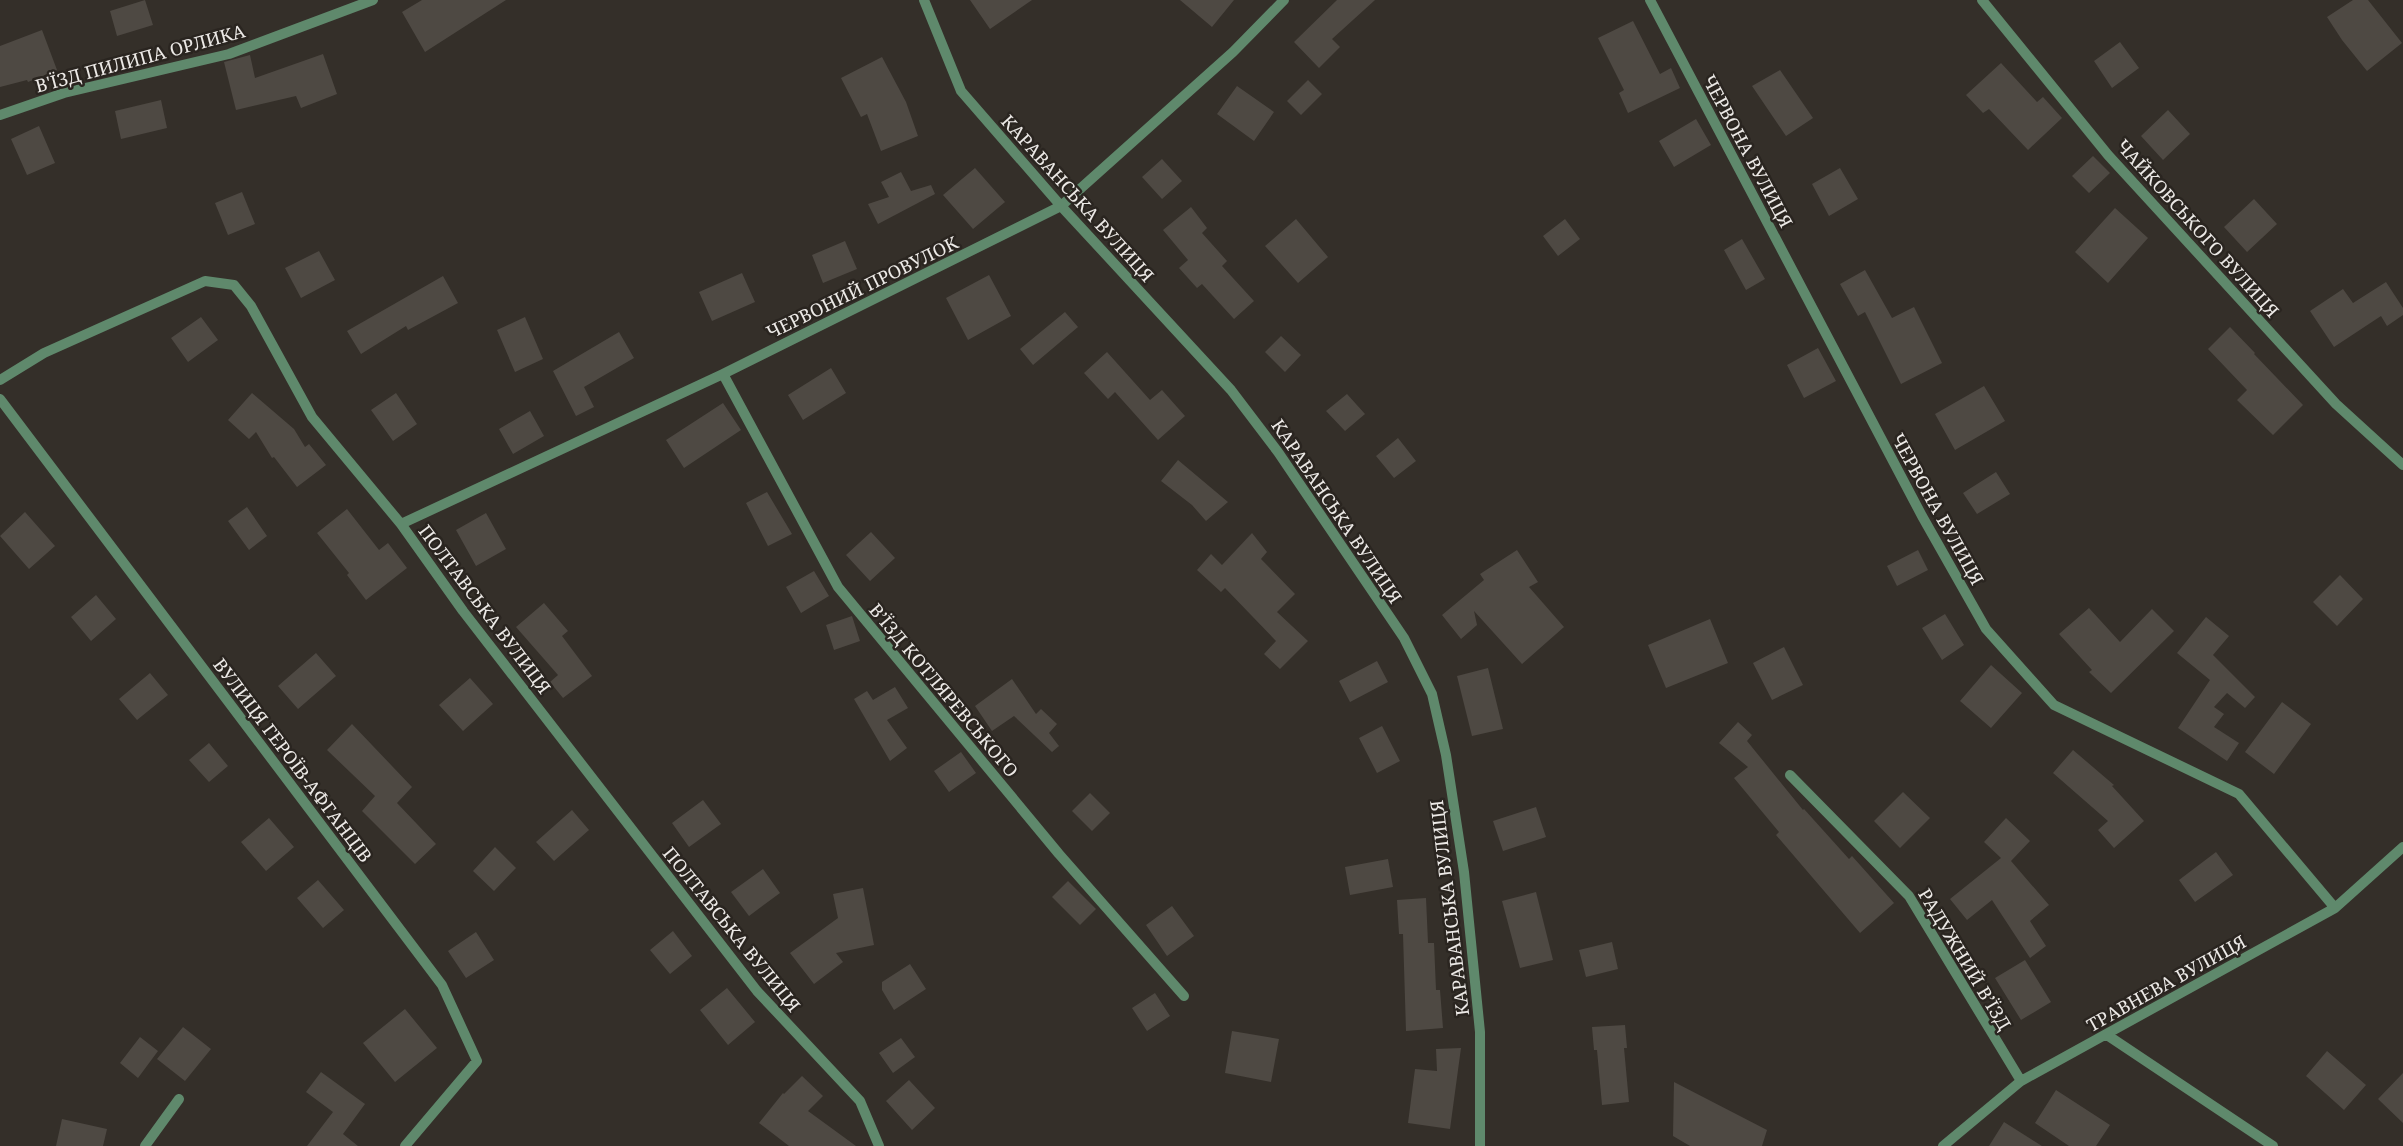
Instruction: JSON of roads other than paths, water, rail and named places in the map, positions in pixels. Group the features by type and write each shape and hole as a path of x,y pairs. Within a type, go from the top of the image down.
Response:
{"street":[{"name":"В'ЇЗД ПИЛИПА ОРЛИКА","path":"0,115 64,93 229,54 371,0"},
{"name":"КАРАВАНСЬКА ВУЛИЦЯ","path":"924,0 962,91 1061,206 1231,390 1278,452 1404,638 1432,694 1446,755 1464,872 1480,1032 1480,1146"},
{"name":"ЧЕРВОНИЙ ПРОВУЛОК","path":"401,524 722,374 1061,206 1233,52 1284,0"},
{"name":"ЧЕРВОНА ВУЛИЦЯ","path":"1650,0 1922,516 1986,629 2054,706 2239,794 2336,908"},
{"name":"ЧАЙКОВСЬКОГО ВУЛИЦЯ","path":"1982,0 2108,154 2336,404 2403,465"},
{"name":"ПОЛТАВСЬКА ВУЛИЦЯ","path":"0,380 44,353 205,281 234,285 251,306 312,418 401,524 463,611 757,991 860,1101 879,1146"},
{"name":"В’ЇЗД КОТЛЯРЕВСЬКОГО","path":"722,374 838,587 1059,854 1184,996"},
{"name":"ВУЛИЦЯ ГЕРОЇВ-АФГАНЦІВ","path":"0,399 442,986 477,1061 405,1146"},
{"name":"РАДУЖНИЙ В’ЇЗД","path":"1790,776 1909,896 2021,1081"},
{"name":"ТРАВНЕВА ВУЛИЦЯ","path":"1943,1146 2021,1081 2336,908 2403,847"},
{"path":"2107,1035 2273,1146"},
{"path":"145,1146 179,1099"}]}
